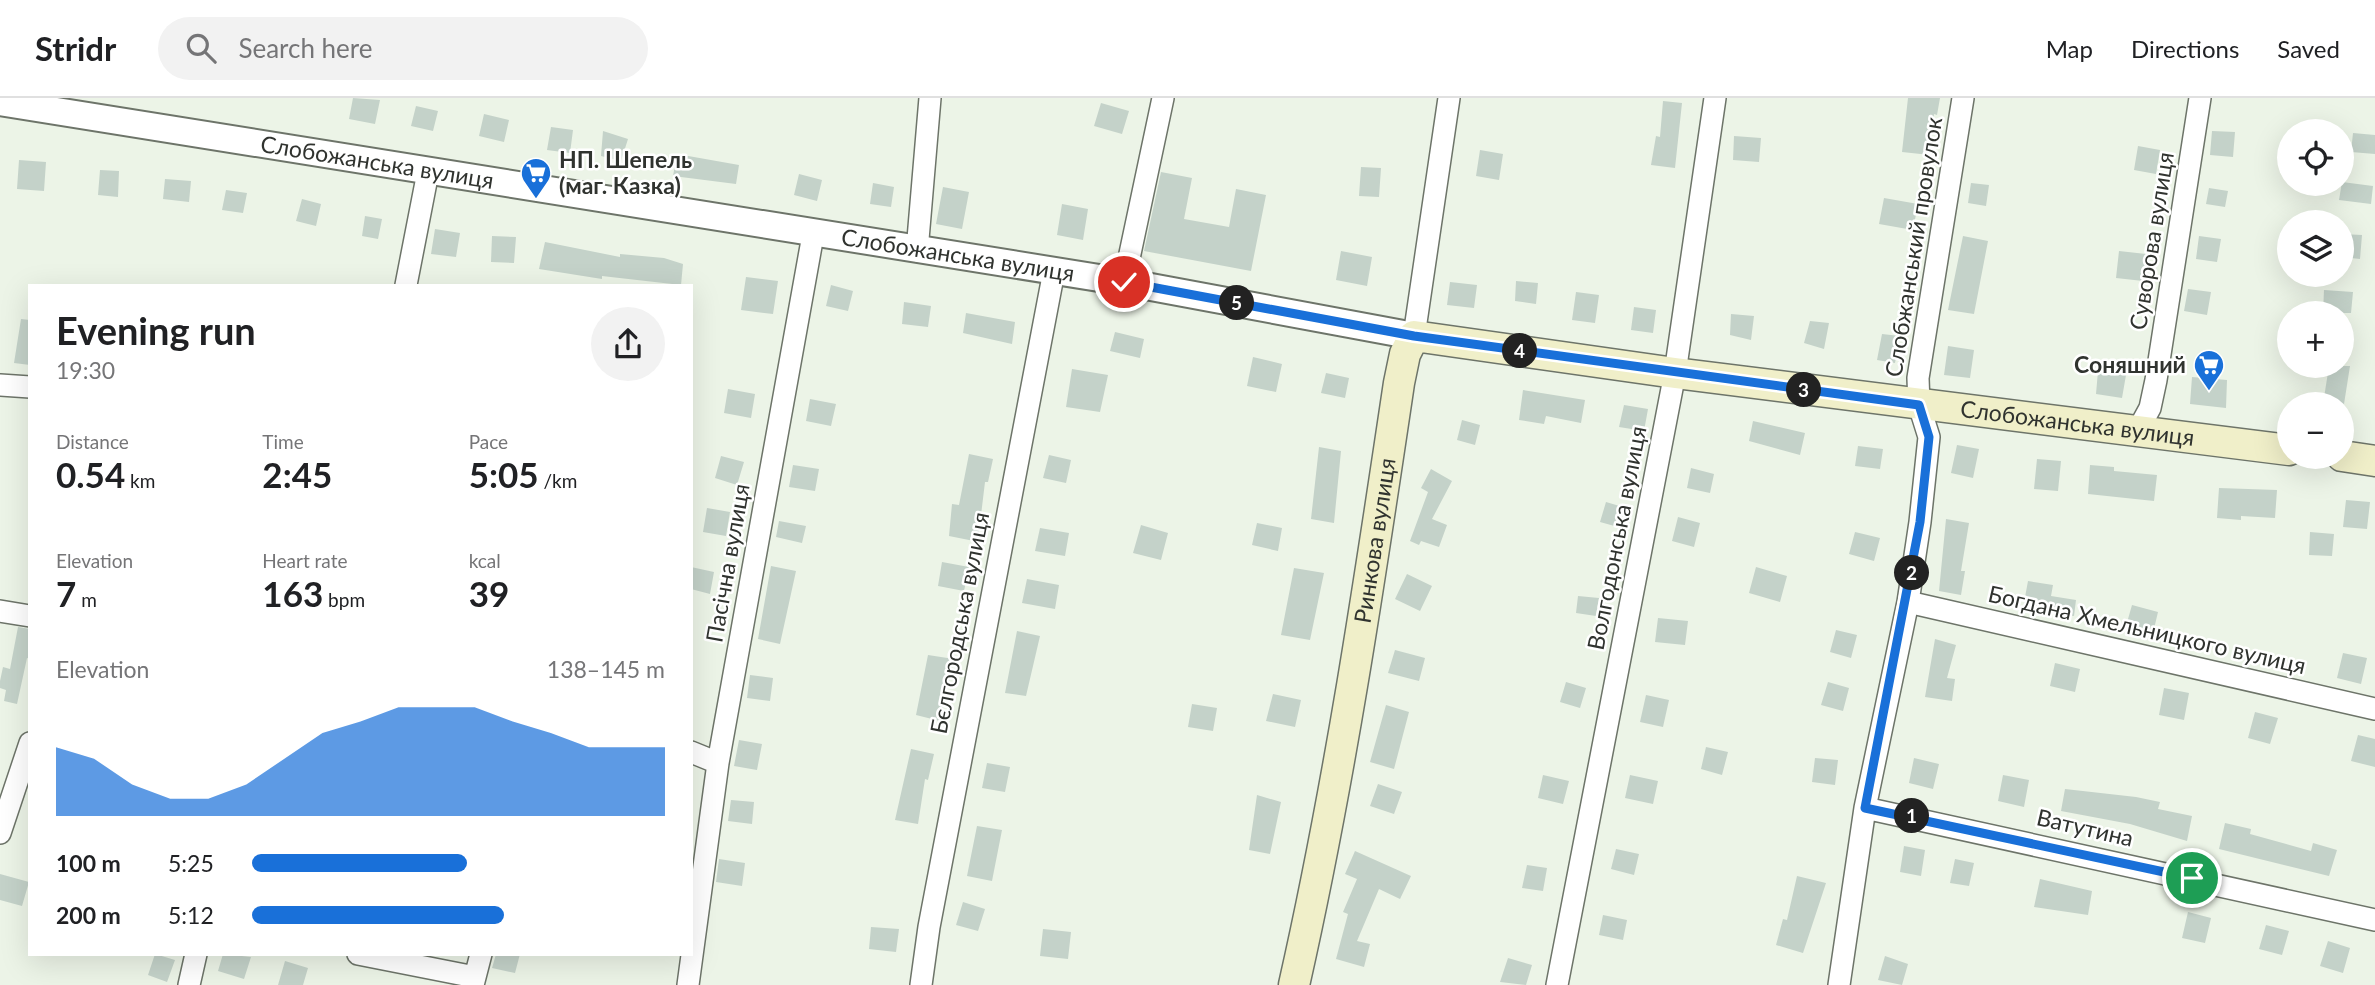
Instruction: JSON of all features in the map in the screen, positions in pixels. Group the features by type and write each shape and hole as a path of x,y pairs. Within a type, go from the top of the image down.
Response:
{"main road":[{"name":"Слобожанська вулиця","path":"1414,336 1919,405 2277,448"},
{"name":"Ринкова вулиця","path":"1294,985 1316,888 1366,612 1399,383 1405,354 1414,336"},
{"path":"2354,458 2375,461"}],"street":[{"path":"917,251 930,98"},
{"path":"1124,282 1163,98"},
{"name":"Ринкова вулиця","path":"1414,336 1449,98"},
{"name":"Волгодонська вулиця","path":"1557,985 1675,373 1715,98"},
{"name":"Слобжанський провулок","path":"1839,985 1865,808 1908,602 1920,522 1929,437 1919,405 1918,378 1963,98"},
{"name":"Суворова вулиця","path":"2138,430 2150,408 2156,380 2200,98"},
{"name":"Слобожанська вулиця","path":"0,102 813,235 1124,282 1414,336"},
{"path":"406,284 428,172"},
{"name":"Пасічна вулиця","path":"693,948 718,763 813,235"},
{"name":"Бєлгородська вулиця","path":"920,985 1054,271"},
{"path":"0,384 28,387"},
{"name":"Богдана Хмельницкого вулиця","path":"1908,602 2375,709"},
{"path":"0,611 28,616"},
{"path":"0,833 28,749"},
{"path":"693,753 718,763"},
{"name":"Ватутина","path":"1865,808 1960,826 2375,920"},
{"path":"189,985 196,956"},
{"path":"367,956 474,981 480,956"},
{"name":"Пасічна вулиця","path":"688,985 692,956"}],"building":[{"path":"353,98 380,100 375,124 349,119"},
{"path":"1908,98 1940,98 1937,115 1934,114 1930,155 1902,152"},
{"path":"1663,101 1682,103 1675,168 1651,165 1656,136 1660,137"},
{"path":"1101,103 1129,111 1122,134 1094,126"},
{"path":"416,106 438,111 433,131 411,126"},
{"path":"484,114 509,120 504,142 479,136"},
{"path":"551,127 573,130 570,153 547,150"},
{"path":"603,131 628,139 621,161 601,156"},
{"path":"2212,131 2235,132 2233,157 2210,155"},
{"path":"2354,133 2375,135 2375,154 2354,152"},
{"path":"1734,136 1761,138 1759,162 1733,160"},
{"path":"2138,146 2160,150 2156,174 2134,170"},
{"path":"1480,150 1503,154 1499,180 1476,176"},
{"path":"677,154 739,165 736,184 673,176"},
{"path":"19,160 46,162 44,191 17,189"},
{"path":"1361,167 1381,168 1379,197 1359,196"},
{"path":"100,170 119,171 118,197 98,195"},
{"path":"1161,172 1192,178 1184,219 1229,227 1236,189 1266,195 1251,271 1144,251"},
{"path":"799,174 822,180 817,201 794,195"},
{"path":"165,179 191,181 189,202 163,199"},
{"path":"873,183 894,187 891,207 870,204"},
{"path":"1971,183 1989,185 1986,206 1968,203"},
{"path":"2354,184 2373,186 2371,204 2339,200 2340,196 2354,196"},
{"path":"943,187 969,192 962,229 936,224"},
{"path":"2209,188 2228,191 2225,207 2206,204"},
{"path":"226,190 247,193 243,213 222,210"},
{"path":"1884,198 1918,204 1913,230 1879,224"},
{"path":"302,199 321,204 316,226 296,221"},
{"path":"1062,204 1088,209 1083,240 1057,235"},
{"path":"365,216 382,219 378,239 362,236"},
{"path":"435,229 460,233 456,257 431,254"},
{"path":"2354,235 2362,235 2360,259 2354,258"},
{"path":"492,236 516,237 514,263 491,262"},
{"path":"1963,236 1988,241 1974,314 1948,310"},
{"path":"2199,236 2221,239 2217,262 2196,259"},
{"path":"545,242 620,257 620,254 664,258 683,264 681,284 602,276 602,279 539,269"},
{"path":"1341,251 1372,257 1367,286 1336,280"},
{"path":"2119,251 2146,254 2143,281 2116,278"},
{"path":"746,277 778,281 773,314 741,310"},
{"path":"1516,281 1538,283 1536,304 1515,301"},
{"path":"1450,282 1477,285 1474,308 1447,305"},
{"path":"831,285 853,291 848,311 826,306"},
{"path":"2188,289 2211,292 2207,315 2184,311"},
{"path":"2324,290 2353,292 2352,301 2324,301"},
{"path":"1576,292 1599,295 1595,323 1572,320"},
{"path":"904,302 931,306 928,327 902,324"},
{"path":"1634,307 1656,310 1653,333 1631,330"},
{"path":"966,313 1015,322 1012,344 963,333"},
{"path":"1731,314 1754,316 1751,340 1730,335"},
{"path":"21,319 28,320 28,365 14,363"},
{"path":"1810,321 1829,323 1824,349 1804,343"},
{"path":"1115,332 1144,339 1140,358 1110,351"},
{"path":"1882,334 1900,336 1895,363 1877,360"},
{"path":"1948,346 1974,350 1970,378 1944,375"},
{"path":"1253,357 1282,364 1276,392 1247,386"},
{"path":"1072,369 1108,375 1100,412 1066,407"},
{"path":"2098,371 2126,375 2122,398 2096,394"},
{"path":"1326,373 1349,378 1345,398 1321,393"},
{"name":"Соняшний","path":"2192,377 2227,380 2226,408 2190,404"},
{"path":"2327,378 2348,378 2346,392 2325,392"},
{"path":"728,389 755,394 751,418 724,413"},
{"path":"1523,390 1585,400 1581,423 1546,416 1544,424 1519,420"},
{"path":"810,399 836,404 831,426 806,421"},
{"path":"1624,405 1648,409 1644,431 1619,427"},
{"path":"1462,420 1480,425 1475,445 1457,440"},
{"path":"1753,421 1805,433 1800,455 1749,441"},
{"path":"1957,445 1979,449 1973,478 1951,473"},
{"path":"1858,446 1883,449 1880,469 1855,466"},
{"path":"1319,447 1341,451 1334,523 1311,519"},
{"path":"969,454 993,459 988,482 985,482 979,532 976,532 974,541 949,536 952,504 959,505"},
{"path":"1049,455 1071,460 1066,483 1043,478"},
{"path":"721,456 744,462 737,485 715,478"},
{"path":"2037,459 2061,461 2058,491 2034,489"},
{"path":"793,465 819,469 815,491 789,487"},
{"path":"2090,465 2114,467 2114,471 2157,475 2154,501 2088,494"},
{"path":"1691,468 1714,474 1710,493 1687,488"},
{"path":"1431,469 1452,481 1432,519 1447,525 1439,547 1421,541 1419,545 1410,541 1428,492 1421,488"},
{"path":"2219,488 2277,490 2275,518 2217,518"},
{"path":"2346,500 2370,502 2367,529 2343,527"},
{"path":"1606,502 1623,507 1618,527 1600,522"},
{"path":"707,508 730,512 726,536 703,532"},
{"path":"1678,517 1700,523 1694,547 1672,541"},
{"path":"1946,519 1969,523 1961,571 1965,571 1961,595 1939,591"},
{"path":"779,521 806,526 802,543 776,537"},
{"path":"1257,523 1282,528 1278,551 1252,545"},
{"path":"1141,525 1168,533 1161,560 1133,553"},
{"path":"1040,528 1069,533 1065,556 1035,551"},
{"path":"1855,532 1880,538 1874,561 1849,554"},
{"path":"2310,532 2334,534 2332,556 2309,555"},
{"path":"942,562 969,567 964,591 938,586"},
{"path":"771,566 796,571 780,644 758,639"},
{"path":"693,567 714,572 710,594 693,590"},
{"path":"1756,567 1787,576 1780,602 1749,593"},
{"path":"1294,568 1324,573 1310,640 1281,635"},
{"path":"1407,574 1432,586 1420,611 1395,599"},
{"path":"1027,579 1059,585 1055,609 1022,603"},
{"path":"2028,581 2053,585 2051,596 2076,600 2074,616 2023,608"},
{"path":"1578,596 1599,598 1596,616 1576,613"},
{"path":"2132,605 2158,612 2153,633 2126,626"},
{"path":"1658,618 1688,621 1685,645 1655,642"},
{"path":"18,627 28,629 28,658 17,704 4,701 6,690 0,688 3,667 10,669"},
{"path":"1836,630 1857,635 1851,658 1830,652"},
{"path":"1017,631 1040,636 1026,696 1005,693"},
{"path":"1935,639 1956,645 1947,678 1955,679 1952,701 1925,697"},
{"path":"1395,650 1425,658 1419,681 1388,673"},
{"path":"2343,653 2367,658 2361,684 2337,678"},
{"path":"928,655 954,659 940,721 916,715"},
{"path":"2055,663 2080,669 2075,692 2050,686"},
{"path":"750,675 773,678 770,701 747,698"},
{"path":"1566,682 1586,688 1580,708 1560,702"},
{"path":"1828,682 1849,688 1843,711 1821,705"},
{"path":"2164,688 2189,693 2184,720 2159,715"},
{"path":"1273,694 1301,700 1295,727 1266,721"},
{"path":"1646,695 1669,700 1663,727 1640,722"},
{"path":"1192,704 1217,708 1213,731 1188,727"},
{"path":"1386,705 1409,712 1394,769 1370,762"},
{"path":"2255,712 2278,718 2270,744 2248,738"},
{"path":"2358,735 2375,739 2375,767 2351,761"},
{"path":"739,740 762,744 757,770 734,766"},
{"path":"1706,747 1728,752 1722,775 1701,769"},
{"path":"911,749 934,754 928,780 925,779 918,824 895,820"},
{"path":"1815,758 1838,760 1835,785 1812,782"},
{"path":"1914,758 1939,764 1933,789 1909,783"},
{"path":"987,763 1010,767 1005,792 982,788"},
{"path":"1543,775 1569,781 1563,804 1538,798"},
{"path":"1630,775 1658,781 1653,804 1625,798"},
{"path":"2003,775 2029,780 2024,807 1998,801"},
{"path":"1378,784 1402,792 1394,814 1370,806"},
{"path":"2065,789 2160,802 2158,809 2192,816 2187,841 2130,824 2061,811"},
{"path":"1257,795 1281,802 1270,854 1249,850"},
{"path":"731,800 754,802 752,824 728,821"},
{"path":"2225,823 2251,829 2250,834 2311,851 2313,843 2337,850 2329,876 2219,849"},
{"path":"977,826 1002,830 992,881 967,876"},
{"path":"1904,846 1925,850 1921,876 1900,872"},
{"path":"1616,849 1639,854 1634,875 1611,869"},
{"path":"1355,851 1411,876 1400,899 1379,889 1357,941 1370,944 1364,967 1336,959 1348,914 1343,912 1357,879 1345,874"},
{"path":"719,859 745,863 742,886 716,882"},
{"path":"1955,859 1974,863 1969,886 1950,883"},
{"path":"1527,865 1547,868 1543,891 1522,888"},
{"path":"0,874 28,882 22,906 0,900"},
{"path":"1797,876 1826,883 1803,953 1776,945 1783,919 1787,920"},
{"path":"2040,879 2092,891 2088,915 2034,907"},
{"path":"963,902 985,909 978,931 956,925"},
{"path":"2188,912 2211,918 2205,943 2182,938"},
{"path":"1603,915 1627,920 1623,940 1599,935"},
{"path":"2266,925 2289,931 2282,955 2259,949"},
{"path":"871,927 899,929 896,952 869,949"},
{"path":"1043,929 1071,932 1068,959 1040,956"},
{"path":"2328,941 2350,948 2343,973 2320,966"},
{"path":"154,956 175,960 167,982 148,975"},
{"path":"222,956 251,957 244,979 218,971"},
{"path":"495,956 519,956 515,973 492,968"},
{"path":"1885,956 1908,964 1902,985 1878,980"},
{"path":"1508,958 1532,965 1526,985 1500,982"},
{"path":"285,961 308,968 303,985 278,985"}],"place":[{"name":"НП. Шепель (маг. Казка)","path":"536,200"},
{"name":"Соняшний","path":"2209,392"}],"route":[{"path":"1124,282 1414,336 1919,405 1929,437 1920,522 1908,602 1865,808 1960,826 2192,878"}]}
